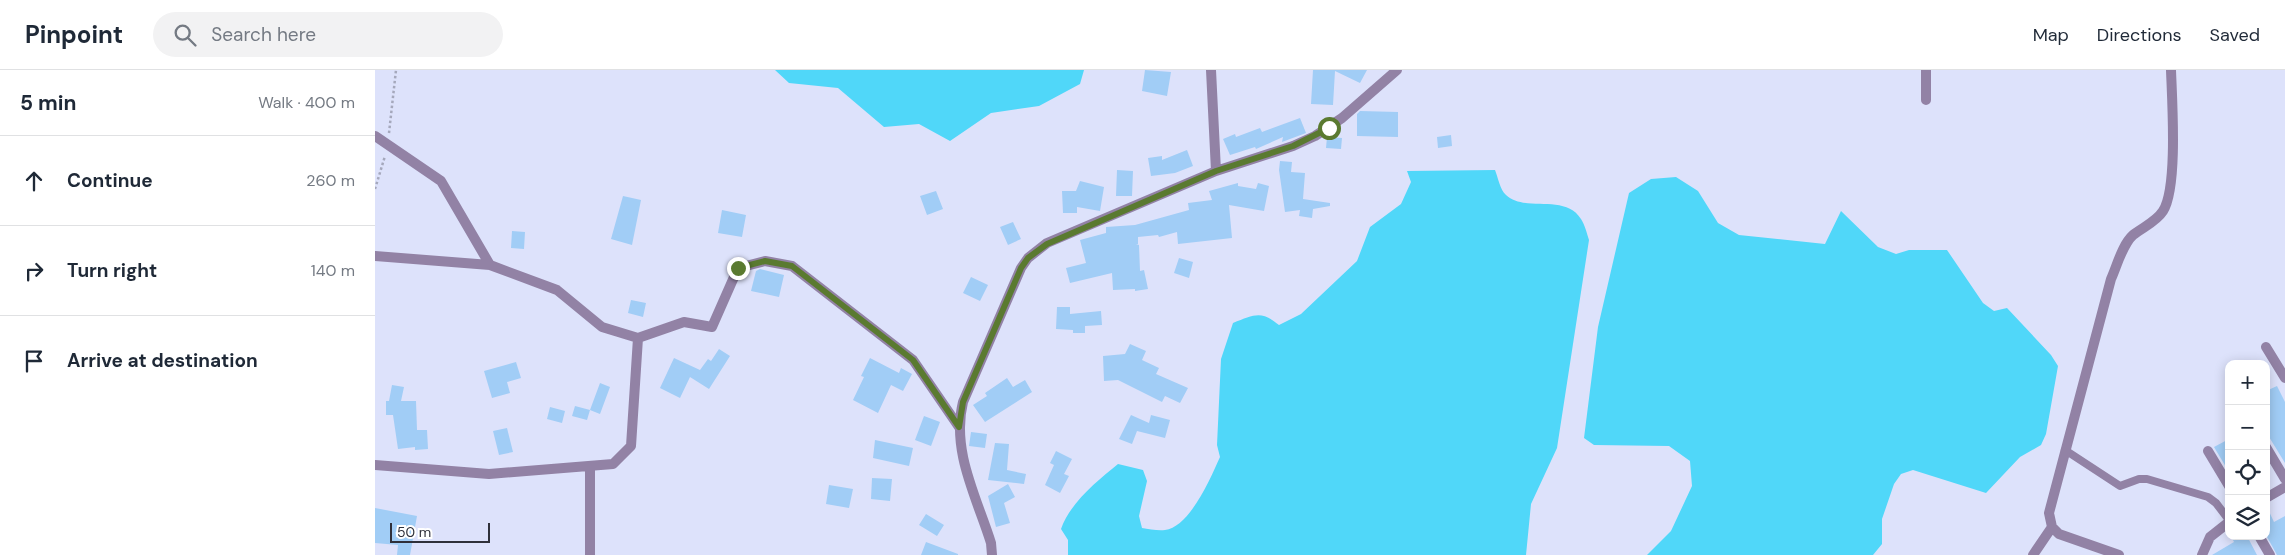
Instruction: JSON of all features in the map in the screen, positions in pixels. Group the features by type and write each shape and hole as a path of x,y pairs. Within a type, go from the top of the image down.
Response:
{"street":[{"path":"1211,70 1216,171"},
{"path":"992,555 991,543 965,468 959,427 963,402 1021,268 1028,258 1047,244 1216,171 1293,146 1315,136 1342,118 1397,70"},
{"path":"1926,70 1926,100"},
{"path":"2119,555 2059,534 2052,527 2049,512 2111,280 2129,241 2163,211 2168,200 2171,177 2171,70"},
{"path":"375,136 441,181 490,265"},
{"path":"375,256 490,265 557,290 602,328 638,338 683,322 713,328 738,268 765,261 792,266 913,360 959,427"},
{"path":"375,465 489,474 613,464 631,446 638,338"},
{"path":"2266,347 2285,378"},
{"path":"2268,450 2285,479"},
{"path":"2208,451 2225,479"},
{"path":"590,467 590,555"},
{"path":"2270,496 2285,487"},
{"path":"2211,555 2203,550 2210,536 2225,524"},
{"path":"2033,555 2052,527"},
{"path":"2261,540 2270,555"}],"lane":[{"path":"2065,450 2120,486 2139,479 2147,479 2208,497 2216,503 2225,515"}],"path":[{"path":"375,189 388,145 396,70"}],"water":[{"path":"775,70 1084,70 1080,84 1039,106 991,113 950,141 919,124 884,127 838,88 789,83"},
{"path":"1495,170 1504,193 1514,200 1523,203 1555,205 1574,211 1581,219 1589,240 1557,448 1531,504 1526,555 1068,555 1068,540 1061,529 1065,519 1077,501 1118,464 1143,470 1147,481 1139,516 1142,528 1165,530 1174,527 1183,520 1199,500 1220,457 1217,445 1221,359 1233,323 1257,315 1267,317 1279,325 1301,314 1357,261 1370,227 1401,204 1411,182 1407,171"},
{"path":"1676,177 1698,191 1718,223 1739,235 1825,244 1841,211 1878,247 1896,254 1909,250 1947,250 1983,303 1994,311 2007,308 2051,355 2058,366 2046,434 2041,445 2020,457 1986,493 1913,470 1901,474 1894,484 1882,519 1882,544 1873,555 1647,555 1671,531 1692,486 1690,461 1669,446 1594,445 1584,438 1598,327 1629,193 1651,179"}],"building":[{"path":"1145,70 1171,72 1167,96 1142,91"},
{"path":"1313,70 1367,70 1360,83 1335,71 1333,105 1311,104"},
{"path":"1360,111 1398,112 1398,137 1357,136 1357,114"},
{"path":"1300,118 1306,133 1282,142 1283,137 1256,149 1255,147 1230,155 1223,139 1235,134 1236,137 1260,128 1262,132"},
{"path":"1451,135 1452,146 1438,148 1437,137"},
{"path":"1327,137 1342,138 1341,149 1326,148"},
{"path":"1187,150 1193,166 1175,173 1151,176 1148,158 1162,156 1162,160"},
{"path":"1280,161 1292,162 1291,172 1305,173 1303,199 1330,203 1330,206 1313,209 1312,218 1299,216 1300,210 1285,212 1279,170"},
{"path":"1117,170 1133,171 1132,196 1116,196"},
{"path":"1080,181 1104,187 1100,211 1077,207 1077,213 1063,213 1062,191 1076,191"},
{"path":"1238,183 1238,186 1256,189 1258,183 1269,186 1264,211 1229,205 1232,238 1178,244 1177,232 1159,237 1158,235 1138,237 1138,244 1136,244 1139,245 1140,271 1144,270 1148,289 1135,291 1135,289 1113,290 1112,273 1070,283 1066,268 1086,263 1080,240 1106,233 1106,227 1135,225 1189,210 1188,203 1212,200 1209,191"},
{"path":"936,191 943,209 927,215 920,196"},
{"path":"623,196 641,200 632,245 611,239"},
{"path":"722,210 746,215 742,237 718,233"},
{"path":"1013,222 1021,239 1008,245 1000,227"},
{"path":"512,231 525,232 524,249 511,248"},
{"path":"1179,258 1193,262 1189,278 1174,273"},
{"path":"760,269 784,275 779,297 751,291 756,271"},
{"path":"971,277 988,285 980,301 963,293"},
{"path":"631,300 646,303 643,317 628,313"},
{"path":"1057,307 1070,307 1070,314 1101,311 1102,325 1085,326 1085,333 1073,333 1073,330 1056,329"},
{"path":"1130,344 1146,351 1142,360 1159,368 1156,374 1188,388 1180,403 1165,396 1162,402 1118,380 1104,381 1103,356 1125,354"},
{"path":"719,349 730,356 709,389 690,377 680,398 660,388 674,358 700,370 708,359 711,361"},
{"path":"870,358 899,373 901,368 912,374 903,391 891,385 878,413 853,400 864,377 861,376"},
{"path":"516,362 521,378 507,382 510,393 492,398 484,371"},
{"path":"1007,378 1013,387 1025,380 1032,392 985,422 973,405 987,396 985,393"},
{"path":"600,383 610,387 600,414 590,410"},
{"path":"392,385 404,387 401,401 416,401 417,430 427,430 428,449 415,450 415,447 398,449 393,415 386,415 386,401 389,401"},
{"path":"2277,386 2285,402 2285,463 2270,439 2270,389"},
{"path":"575,406 590,410 587,420 572,416"},
{"path":"550,407 565,411 562,423 547,419"},
{"path":"1131,415 1149,423 1151,415 1170,420 1165,438 1137,431 1132,444 1119,439"},
{"path":"924,416 940,422 931,446 915,440"},
{"path":"507,428 513,452 499,455 493,431"},
{"path":"971,432 987,434 985,448 969,446"},
{"path":"875,440 913,448 909,466 873,458"},
{"path":"2225,441 2225,465 2214,447"},
{"path":"995,443 1009,444 1007,470 1026,474 1024,484 988,480"},
{"path":"1056,451 1072,459 1064,474 1069,476 1060,493 1045,485 1054,465 1050,463"},
{"path":"872,478 892,479 890,501 871,499"},
{"path":"1008,484 1015,497 1004,503 1010,523 996,527 988,496"},
{"path":"829,485 853,489 849,508 826,504"},
{"path":"375,508 417,516 410,555 397,555 398,545 375,543"},
{"path":"926,514 944,525 937,536 919,525"},
{"path":"2270,514 2274,522 2285,516 2285,555 2277,555 2269,540"},
{"path":"2233,540 2249,540 2257,555 2212,555 2234,542"},
{"path":"926,542 958,554 958,555 921,555"}],"route":[{"path":"738,268 765,261 792,266 913,360 959,427 963,402 1021,268 1037,250 1216,171 1293,146 1329,128"}]}
